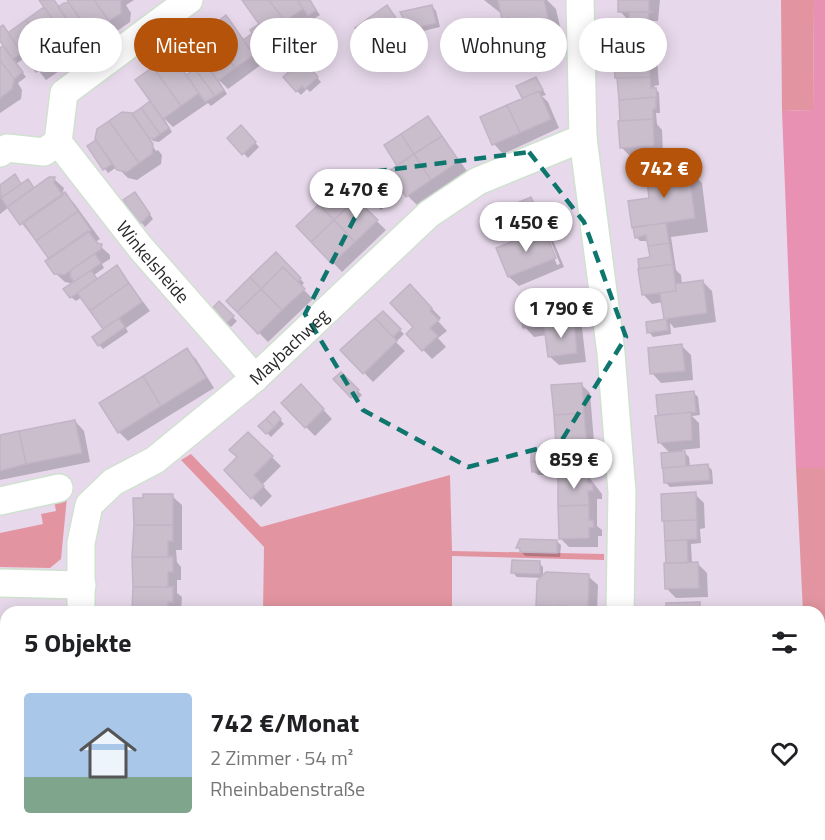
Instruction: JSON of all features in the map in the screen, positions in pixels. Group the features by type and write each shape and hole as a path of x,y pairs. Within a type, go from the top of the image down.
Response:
{"street":[{"path":"0,153 7,148 44,152 58,142 64,93 189,0"},
{"path":"580,0 583,138 611,353 622,492 620,606"},
{"name":"Maybachweg","path":"81,606 81,543 89,505 113,482 155,460 255,378 429,214 478,181 583,138"},
{"name":"Winkelsheide","path":"58,142 140,247 255,378"},
{"path":"0,501 59,488"},
{"path":"0,583 82,585"}],"highlighted area":[{"path":"529,152 584,222 626,337 560,443 468,467 363,410 305,314 379,171"}],"shaded area":[{"path":"781,0 814,0 813,110 782,111"},
{"path":"814,0 825,0 825,468 796,468 782,111 813,110"},
{"path":"191,454 261,527 450,475 452,551 604,554 604,560 452,556 452,606 263,606 264,547 181,460"},
{"path":"796,468 825,468 825,606 803,606"},
{"path":"53,496 67,497 61,559 50,568 0,567 0,533 43,524 41,514 56,511"}],"building":[{"path":"39,0 54,0 67,18 52,18"},
{"path":"67,0 94,0 107,18 79,18"},
{"path":"94,0 121,0 121,13 114,18 107,18"},
{"path":"242,0 269,0 283,18 255,18"},
{"path":"269,0 297,0 303,9 290,18 283,18"},
{"path":"297,0 310,0 316,10 308,16"},
{"path":"498,0 544,0 548,18 509,18 502,18"},
{"path":"618,0 649,0 649,10 652,12 618,12"},
{"path":"69,3 80,18 66,18 58,7"},
{"path":"387,5 396,18 369,18"},
{"path":"432,5 436,23 428,25 428,18 403,18 400,12"},
{"path":"44,7 52,18 29,18"},
{"path":"629,12 649,12 648,18 629,18"},
{"path":"3,25 18,47 18,56 13,59 0,41 0,27"},
{"path":"18,26 18,47 8,33"},
{"path":"238,32 250,49 250,58 238,66"},
{"path":"250,35 250,50 243,40"},
{"path":"3,46 18,66 18,72 23,72 14,79 0,60 0,48"},
{"path":"0,60 14,79 12,89 0,98"},
{"path":"146,72 157,72 181,106 163,119 135,80"},
{"path":"157,72 184,72 199,93 181,106"},
{"path":"197,72 211,72 224,90 215,96"},
{"path":"197,72 215,96 205,102 186,75"},
{"path":"211,72 230,72 218,81"},
{"path":"289,72 314,72 318,77 305,89 302,86 296,92 283,77"},
{"path":"615,72 650,72 650,77 615,78"},
{"path":"536,77 543,90 522,98 516,86"},
{"path":"650,77 651,88 656,88 657,97 619,100 617,78"},
{"path":"539,91 551,119 520,133 507,105"},
{"path":"656,97 653,119 620,121 619,100"},
{"path":"150,101 169,128 160,134 141,108"},
{"path":"507,105 520,133 492,145 480,117"},
{"path":"141,108 160,134 154,139 149,138 132,114"},
{"path":"122,112 132,113 153,144 152,154 139,163 109,121"},
{"path":"428,116 442,136 414,154 401,134"},
{"path":"653,119 654,146 620,148 618,121"},
{"path":"109,121 139,163 127,172 117,170 95,139 97,129"},
{"path":"241,125 256,142 242,155 227,138"},
{"path":"401,134 414,154 397,166 384,145"},
{"path":"442,136 459,161 431,180 414,154"},
{"path":"96,140 112,164 103,170 87,146"},
{"path":"414,154 431,180 406,197 389,171"},
{"path":"688,167 695,218 632,228 628,201 649,198 646,172"},
{"path":"15,174 21,184 1,198 0,185"},
{"path":"380,174 394,192 376,207 358,185 366,179 370,183"},
{"path":"49,177 55,177 54,183 63,195 20,225 7,207"},
{"path":"28,179 34,188 7,207 1,198"},
{"path":"336,185 352,202 334,220 317,203"},
{"path":"65,192 78,211 36,241 23,222"},
{"path":"135,192 150,214 140,224 123,200"},
{"path":"531,197 544,229 516,240 503,209"},
{"path":"356,199 378,220 355,242 334,220"},
{"path":"319,204 334,220 311,242 296,226"},
{"path":"78,211 91,230 49,259 36,241"},
{"path":"334,220 355,242 332,264 311,242"},
{"path":"666,223 669,243 648,246 646,235 635,238 633,227"},
{"path":"544,229 556,258 508,277 496,248"},
{"path":"88,231 97,243 102,244 101,249 64,275 54,274 45,261"},
{"path":"669,243 673,264 639,269 638,259 650,257 648,246"},
{"path":"276,252 301,278 298,282 283,267 261,289 250,277"},
{"path":"95,254 101,263 74,282 70,276 71,270"},
{"path":"673,264 676,291 642,295 638,269"},
{"path":"117,265 129,283 90,311 77,293"},
{"path":"283,267 305,289 282,310 261,289"},
{"path":"91,270 97,279 70,298 63,289"},
{"path":"250,277 261,289 237,312 226,301"},
{"path":"703,280 707,313 664,319 660,293 676,291 675,284"},
{"path":"129,283 142,302 103,329 90,311"},
{"path":"410,284 432,308 430,311 439,320 430,328 438,336 422,351 406,334 413,327 390,303"},
{"path":"261,289 282,310 258,334 237,312"},
{"path":"570,291 574,322 523,328 518,297"},
{"path":"219,301 234,316 226,324 211,310"},
{"path":"383,311 401,329 393,337 375,318"},
{"path":"119,318 125,327 98,346 92,337"},
{"path":"375,318 397,341 363,374 340,350"},
{"path":"666,319 668,330 647,333 646,322"},
{"path":"574,322 577,353 548,357 544,326"},
{"path":"682,344 685,371 650,374 648,348"},
{"path":"187,348 206,378 161,406 143,376"},
{"path":"341,372 359,390 351,398 333,379"},
{"path":"143,376 161,406 118,433 99,403"},
{"path":"582,383 584,413 554,415 551,385"},
{"path":"301,384 324,409 305,428 281,403"},
{"path":"694,391 696,412 658,415 656,395"},
{"path":"274,411 281,419 274,427 266,419"},
{"path":"691,412 692,440 658,443 655,416"},
{"path":"584,413 587,445 556,447 554,415"},
{"path":"266,419 274,427 266,434 258,426"},
{"path":"75,420 82,453 26,464 19,431"},
{"path":"19,431 26,464 0,471 0,435"},
{"path":"248,432 273,456 254,475 264,486 251,499 224,470 237,457 229,450"},
{"path":"541,451 541,461 531,462 531,452"},
{"path":"685,451 686,466 662,468 661,453"},
{"path":"541,461 542,471 532,472 531,462"},
{"path":"708,464 710,480 664,483 663,468"},
{"path":"588,474 588,483 593,483 593,491 588,491 589,505 558,506 558,475"},
{"path":"696,492 697,520 662,521 661,494"},
{"path":"143,494 173,494 173,525 134,525 133,498 143,498"},
{"path":"589,505 589,520 593,520 594,527 589,528 589,538 559,539 558,506"},
{"path":"697,520 697,539 665,541 664,521"},
{"path":"134,525 173,525 173,541 168,541 168,556 173,557 132,557"},
{"path":"520,539 557,540 557,553 520,552 520,548 516,548"},
{"path":"687,540 688,563 666,563 665,541"},
{"path":"132,557 173,557 173,572 168,572 168,587 133,587"},
{"path":"512,560 540,561 540,574 511,573"},
{"path":"698,562 699,588 665,589 664,563"},
{"path":"546,572 589,574 588,606 536,606 537,581"},
{"path":"133,587 173,587 173,603 168,602 168,606 132,606"},
{"path":"700,602 700,606 666,606 666,603"}]}
